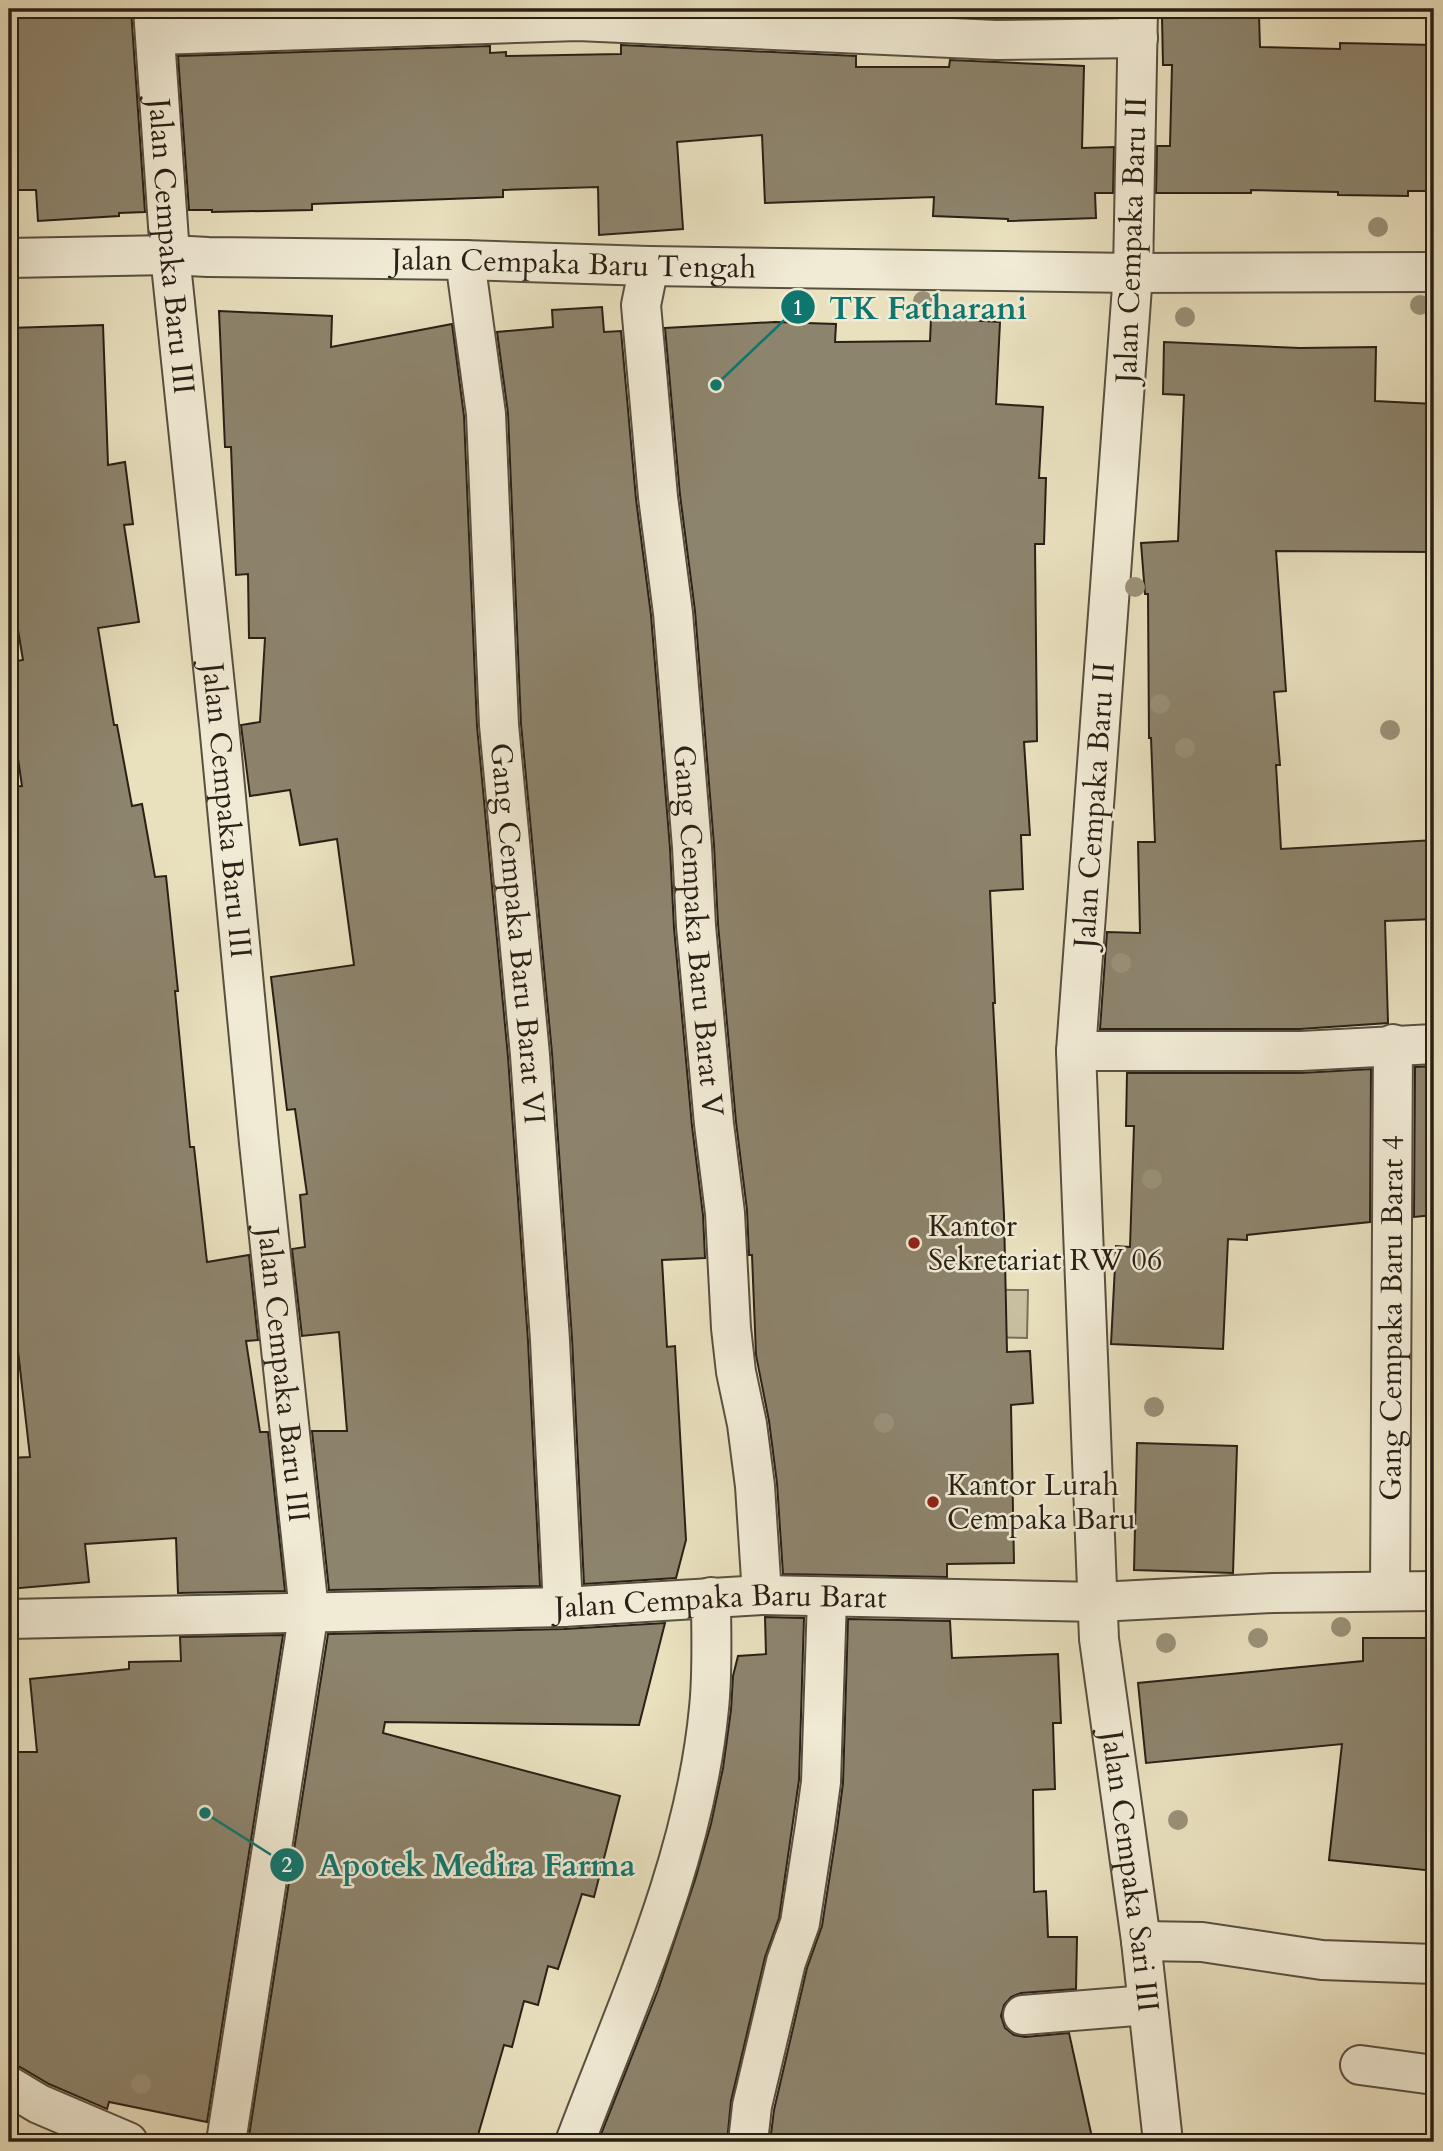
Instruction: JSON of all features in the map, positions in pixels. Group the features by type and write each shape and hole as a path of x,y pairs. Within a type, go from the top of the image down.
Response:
{"street":[{"path":"154,22 578,21 996,40 1138,23"},
{"name":"Jalan Cempaka Baru III","path":"154,22 170,255 309,1611 226,2142"},
{"name":"Jalan Cempaka Baru II","path":"1098,1602 1076,1051 1133,273 1138,23"},
{"name":"Jalan Cempaka Baru Tengah","path":"9,258 170,255 1133,273 1434,271"},
{"name":"Gang Cempaka Baru Barat VI","path":"465,260 486,414 499,725 530,1055 550,1340 563,1607"},
{"name":"Gang Cempaka Baru Barat V","path":"649,266 641,306 673,613 696,926 725,1213 731,1328 755,1486 762,1595"},
{"path":"1076,1051 1301,1051 1393,1044 1434,1044"},
{"name":"Gang Cempaka Baru Barat 4","path":"1390,1591 1393,1044"},
{"name":"Jalan Cempaka Baru Barat","path":"9,1619 563,1607 762,1595 1098,1602 1273,1593 1434,1591"},
{"path":"575,2142 665,1906 694,1804 709,1708 710,1597"},
{"path":"748,2142 752,2106 786,1962 800,1923 815,1826 821,1782 827,1598"},
{"name":"Jalan Cempaka Sari III","path":"1098,1602 1099,1639 1141,1941 1163,2142"},
{"path":"1141,1941 1202,1942 1322,1960 1434,1964"},
{"path":"1023,2015 1147,2005"},
{"path":"1360,2065 1434,2075"},
{"path":"9,2086 39,2104 128,2142"}],"shaded area":[{"path":"929,1289 1028,1290 1027,1338 928,1336"}],"building":[{"path":"9,9 131,9 145,212 38,221 36,190 9,190"},
{"path":"175,9 207,9 207,11 175,12"},
{"path":"790,9 854,9 854,12"},
{"path":"1259,15 1260,47 1340,49 1340,43 1434,45 1434,191 1408,191 1408,196 1251,190 1251,193 1156,193 1157,146 1170,146 1172,65 1163,65 1162,17"},
{"path":"621,45 856,56 856,67 949,67 950,60 1084,66 1082,148 1114,147 1113,193 1095,193 1096,218 1008,221 933,216 934,197 765,203 762,135 677,142 683,229 599,235 598,187 503,190 503,197 312,204 312,210 189,210 178,56 490,46 490,53 506,52 506,56 621,54"},
{"path":"602,307 604,332 621,331 636,499 651,615 674,928 705,1258 662,1260 667,1347 675,1346 686,1540 676,1578 584,1584 572,1338 552,1053 521,724 508,413 497,332 553,327 552,310"},
{"path":"219,311 332,316 331,347 452,324 464,416 477,726 508,1057 528,1341 540,1586 329,1590 312,1431 347,1431 339,1332 302,1336 292,1249 305,1247 300,1195 307,1194 295,1109 287,1110 271,977 354,965 337,839 300,845 290,790 250,796 241,725 260,722 265,638 249,638 248,574 236,575 231,447 225,447"},
{"path":"931,318 1000,322 996,404 1043,407 1039,478 1046,478 1044,544 1035,544 1037,741 1024,742 1030,835 1021,835 1023,889 990,891 1007,1352 1030,1351 1033,1403 1011,1405 1014,1563 947,1564 947,1577 783,1574 777,1483 769,1421 756,1355 752,1255 749,1255 747,1210 718,924 695,611 680,495 665,328 775,322 836,324 835,342 930,341"},
{"path":"103,325 108,465 125,462 133,524 124,525 139,622 98,628 114,725 117,725 132,806 142,804 155,877 166,876 190,1147 194,1147 207,1262 249,1255 258,1340 246,1341 260,1432 268,1432 285,1591 178,1593 176,1538 85,1544 89,1582 9,1589 9,1458 30,1457 18,1351 9,1352 9,787 22,786 9,697 9,662 23,660 9,576 9,328"},
{"path":"1164,342 1300,348 1376,347 1375,401 1434,404 1434,552 1276,551 1286,691 1274,692 1280,765 1276,765 1281,849 1434,840 1434,919 1385,921 1388,1023 1300,1029 1100,1029 1107,932 1140,933 1138,842 1155,842 1149,738 1148,594 1145,594 1141,543 1178,541 1184,395 1163,394"},
{"path":"1434,1066 1434,1215 1414,1217 1415,1067"},
{"path":"1371,1069 1370,1222 1247,1235 1247,1240 1228,1239 1223,1349 1111,1344 1116,1246 1130,1247 1134,1126 1126,1126 1127,1073 1301,1073"},
{"path":"1137,1443 1237,1446 1233,1573 1134,1570"},
{"path":"765,1617 804,1618 799,1780 779,1918 765,1957 731,2101 727,2142 598,2142 658,1990 695,1880 723,1768 733,1676 738,1656 766,1654"},
{"path":"848,1619 950,1621 952,1658 1058,1654 1061,1723 1053,1723 1055,1789 1033,1790 1034,1892 1046,1891 1048,1937 1077,1937 1076,1989 1021,1993 1011,1997 1004,2005 1001,2016 1005,2028 1014,2035 1025,2037 1069,2033 1093,2142 770,2142 774,2110 807,1968 822,1926 837,1829 843,1783"},
{"path":"665,1623 639,1725 385,1722 383,1733 620,1796 594,1897 582,1894 558,1969 548,1966 538,2005 524,2001 512,2047 504,2045 476,2142 248,2142 328,1634 564,1629"},
{"path":"283,1635 207,2122 109,2102 107,2109 9,2064 9,1752 37,1752 30,1679 129,1669 129,1662 181,1661 180,1637"},
{"path":"1363,1638 1434,1638 1434,1871 1329,1860 1342,1744 1146,1763 1138,1683 1363,1661"}],"place":[{"name":"TK Fatharani","path":"716,385"},
{"name":"Kantor Sekretariat RW 06","path":"914,1243"},
{"name":"Kantor Lurah Cempaka Baru","path":"933,1502"},
{"name":"Apotek Medira Farma","path":"205,1813"}]}
